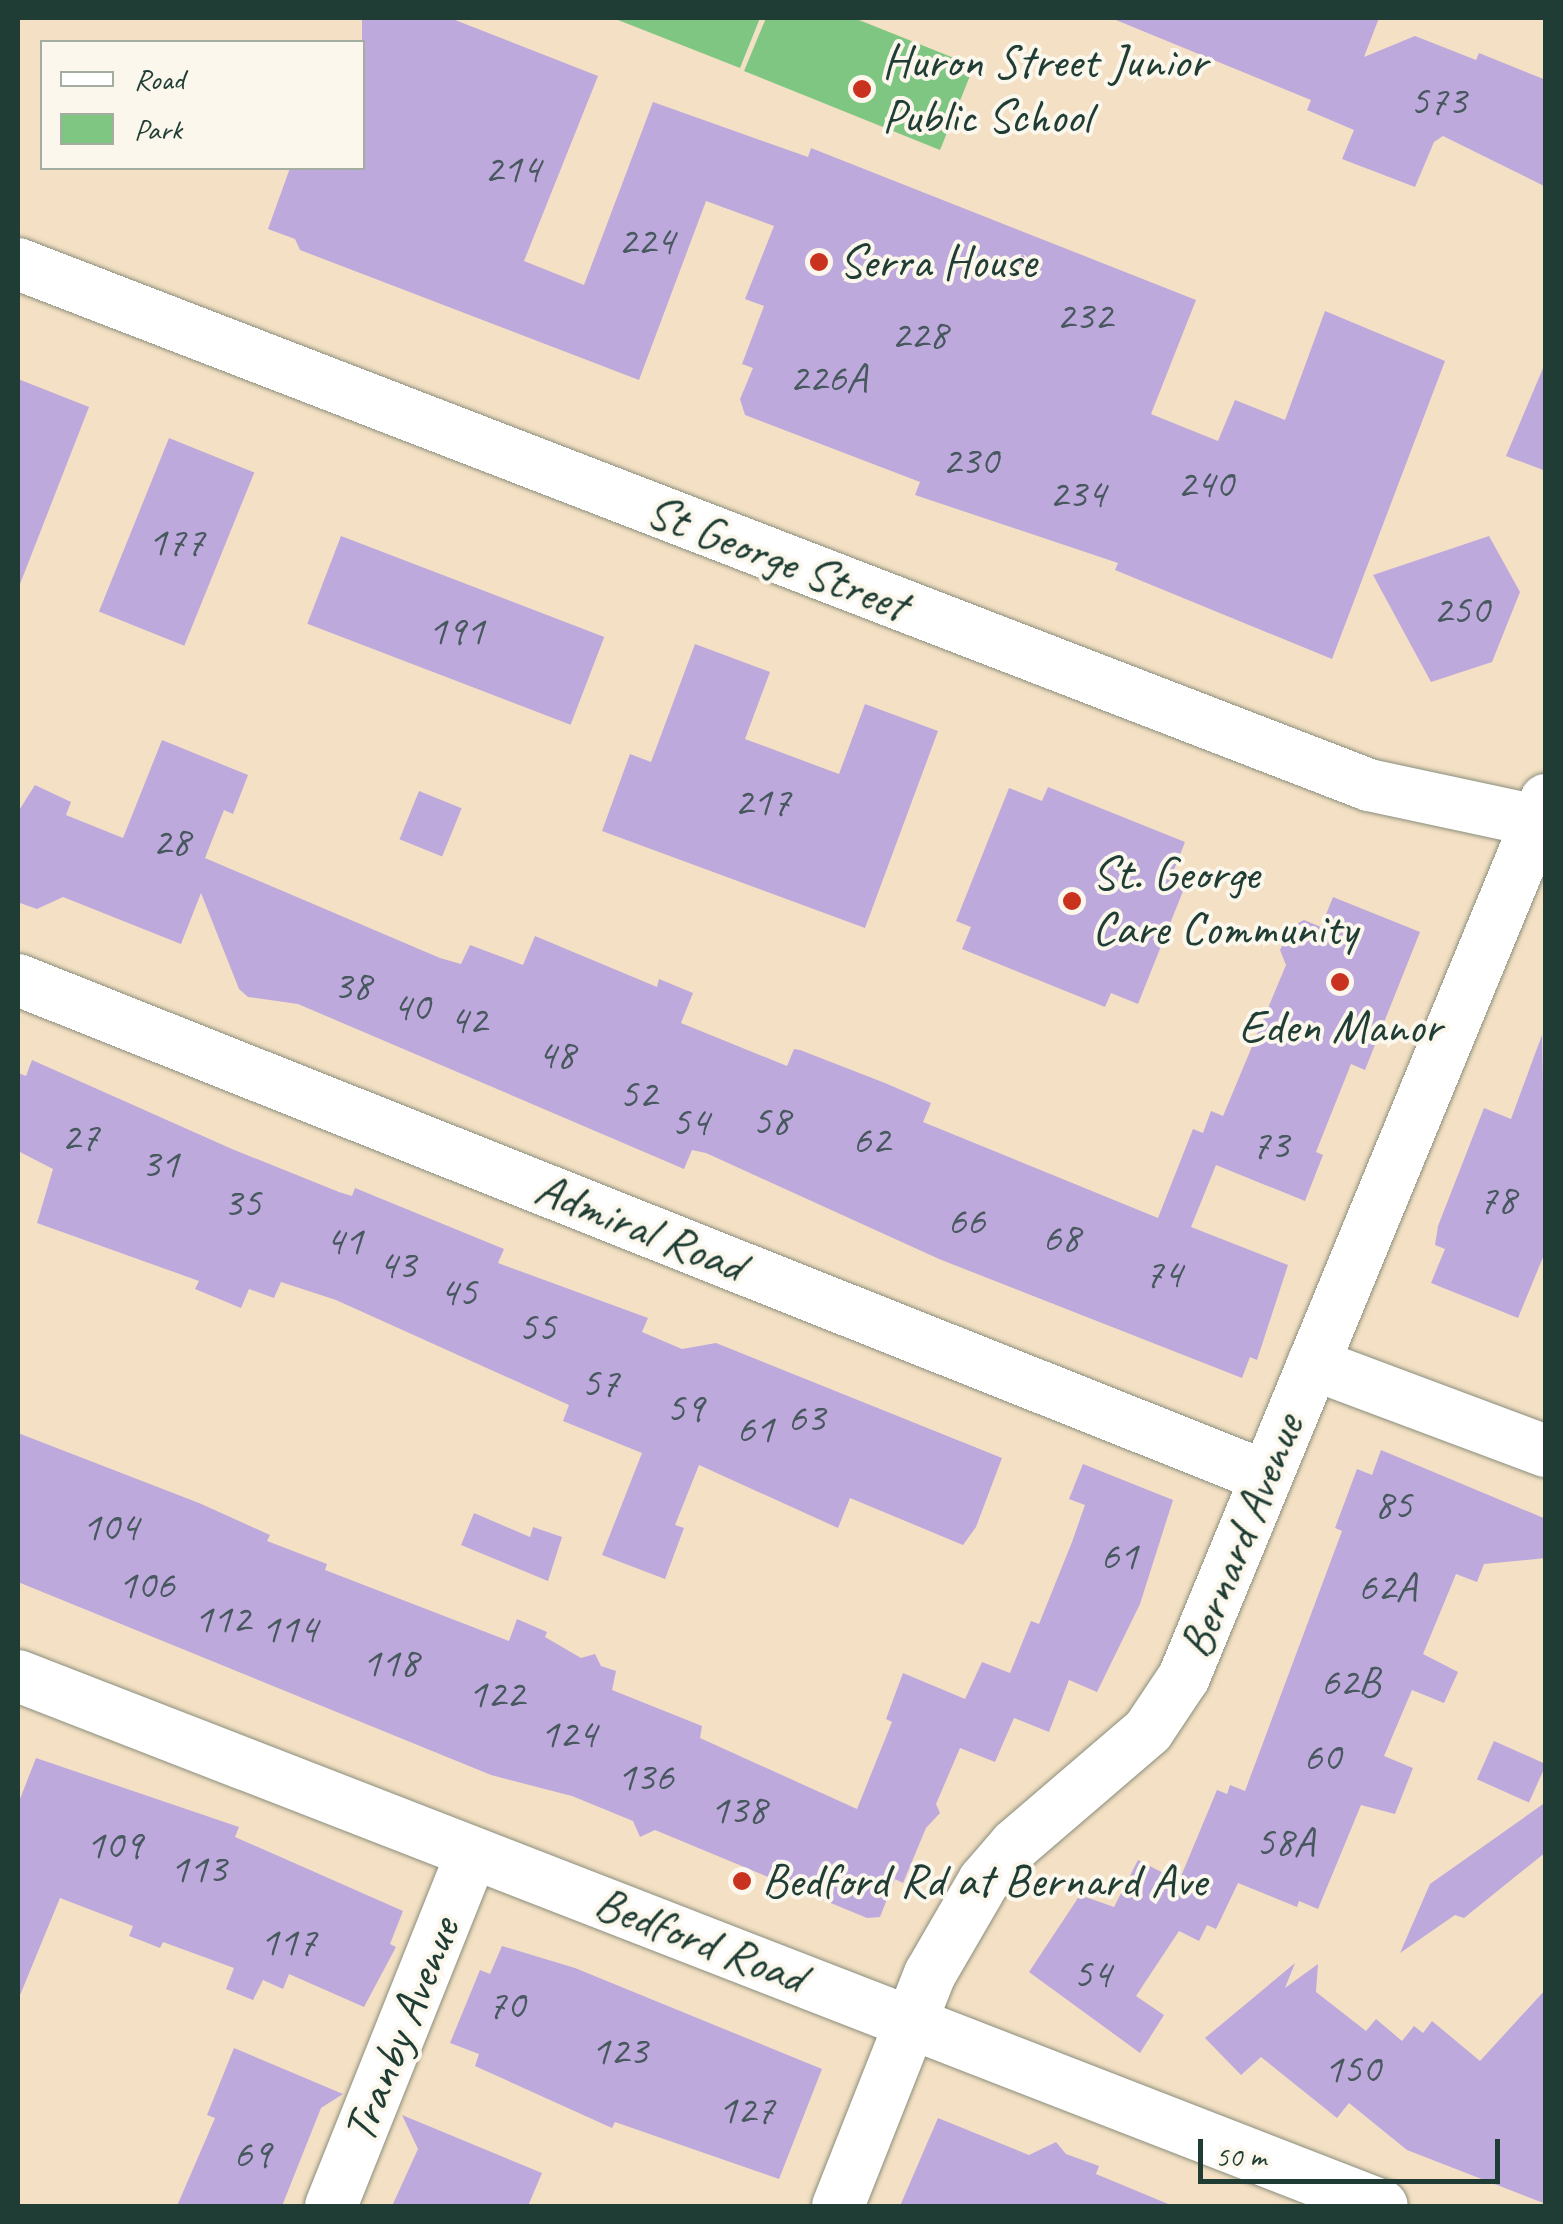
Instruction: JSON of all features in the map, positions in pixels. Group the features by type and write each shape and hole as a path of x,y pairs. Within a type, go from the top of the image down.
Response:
{"street":[{"name":"St George Street","path":"18,264 1369,785 1543,815"},
{"name":"Bernard Avenue","path":"838,2206 930,1974 984,1881 1015,1846 1148,1731 1168,1704 1543,815"},
{"name":"Admiral Road","path":"18,980 1262,1475"},
{"path":"1312,1364 1546,1451"},
{"name":"Bedford Road","path":"18,1678 1382,2206"},
{"name":"Tranby Avenue","path":"331,2206 472,1854"}],"green space":[{"path":"613,18 760,18 740,68"},
{"path":"766,18 854,18 974,66 940,150 744,71"}],"building":[{"path":"362,18 450,18 598,76 524,261 584,285 653,102 808,157 811,148 1196,300 1151,414 1218,441 1235,400 1285,420 1325,311 1445,361 1332,659 1115,570 1118,563 915,495 920,482 745,415 740,399 753,368 742,364 764,306 745,299 774,226 706,201 639,380 300,250 295,239 268,229 289,170 365,170"},
{"path":"1111,18 1379,18 1364,57 1415,36 1476,60 1479,53 1546,80 1546,187 1443,136 1434,142 1415,187 1342,159 1354,130 1307,110 1311,100"},
{"path":"1546,361 1546,471 1506,456"},
{"path":"18,379 89,407 20,584 18,583"},
{"path":"169,438 254,472 184,646 99,611"},
{"path":"341,536 604,637 571,725 307,624"},
{"path":"1489,536 1520,592 1492,662 1431,682 1373,575"},
{"path":"695,644 770,672 745,739 839,774 865,704 938,731 865,928 602,831 630,754 651,762"},
{"path":"162,740 248,775 233,814 224,810 205,858 461,964 470,945 523,965 535,936 657,987 659,979 693,993 681,1023 787,1066 794,1049 800,1050 885,1083 931,1103 923,1122 1158,1218 1193,1129 1203,1133 1211,1111 1223,1116 1286,965 1280,950 1291,927 1304,920 1321,927 1333,897 1420,932 1365,1070 1351,1064 1316,1152 1323,1155 1305,1201 1216,1165 1191,1227 1288,1265 1257,1360 1250,1357 1242,1378 939,1259 706,1153 692,1150 684,1169 298,1004 248,997 239,989 201,893 181,944 63,897 37,909 20,903 18,812 35,785 71,802 66,815 123,838"},
{"name":"St. George Care Community","path":"1048,787 1185,842 1172,875 1187,881 1138,1004 1111,993 1105,1007 962,949 971,927 956,921 1009,788 1042,801"},
{"path":"419,791 462,808 442,856 400,839"},
{"path":"1542,1035 1546,1250 1518,1318 1431,1283 1445,1249 1435,1245 1438,1226 1484,1108 1511,1119"},
{"path":"32,1060 339,1192 352,1196 355,1188 504,1249 498,1263 648,1318 642,1332 682,1349 716,1343 1002,1458 976,1527 963,1545 850,1498 838,1528 699,1465 675,1525 684,1528 665,1579 602,1555 642,1453 563,1421 569,1405 336,1300 281,1282 274,1298 249,1289 241,1308 195,1289 199,1281 37,1223 53,1169 18,1151 18,1073 26,1076"},
{"path":"18,1433 199,1503 270,1535 267,1541 327,1564 325,1570 509,1641 517,1619 547,1632 545,1637 581,1658 595,1654 601,1666 616,1671 612,1690 702,1726 700,1738 857,1809 892,1722 886,1719 903,1673 965,1699 982,1662 1010,1673 1031,1621 1039,1624 1085,1505 1069,1499 1083,1464 1173,1500 1140,1604 1097,1692 1069,1680 1049,1732 1014,1718 995,1762 960,1748 936,1804 940,1813 926,1828 903,1883 895,1879 880,1917 867,1918 655,1830 640,1837 633,1821 572,1796 491,1775 18,1582"},
{"path":"1381,1450 1546,1519 1546,1558 1484,1564 1477,1582 1456,1574 1423,1654 1458,1672 1444,1703 1412,1690 1384,1756 1413,1768 1395,1814 1361,1805 1318,1909 1299,1901 1297,1907 1238,1883 1216,1929 1207,1925 1199,1941 1179,1931 1136,1996 1164,2015 1140,2053 1029,1972 1080,1895 1114,1907 1138,1860 1179,1881 1217,1790 1227,1794 1230,1785 1245,1791 1342,1531 1335,1528 1357,1469 1372,1475"},
{"path":"474,1513 530,1537 533,1527 562,1537 548,1581 461,1545"},
{"path":"1494,1741 1546,1764 1529,1803 1477,1779"},
{"path":"36,1758 239,1827 235,1837 403,1911 390,1944 396,1947 364,2007 289,1974 283,1989 263,1980 253,2000 226,1989 234,1968 163,1942 160,1948 129,1936 133,1926 60,1898 18,2000 18,1804"},
{"path":"1546,1802 1546,1852 1464,1918 1455,1915 1400,1953 1430,1884"},
{"path":"502,1946 575,1968 822,2069 779,2179 615,2122 612,2128 475,2066 479,2054 450,2043 480,1970 490,1974"},
{"path":"1295,1963 1285,1988 1318,1964 1316,1992 1366,2031 1376,2019 1402,2041 1414,2026 1423,2033 1432,2021 1480,2061 1546,1989 1546,2204 1407,2150 1349,2103 1337,2118 1261,2057 1241,2075 1205,2038"},
{"path":"234,2048 343,2094 321,2108 282,2206 177,2206 215,2118 207,2115"},
{"path":"402,2115 542,2173 528,2206 392,2206 418,2149"},
{"path":"938,2118 1029,2155 1056,2142 1066,2154 1099,2166 1096,2174 1173,2206 900,2206"}],"place":[{"name":"Huron Street Junior Public School","path":"862,89"},
{"name":"Serra House","path":"819,262"},
{"name":"St. George Care Community","path":"1072,901"},
{"name":"Eden Manor","path":"1340,982"},
{"name":"Bedford Rd at Bernard Ave","path":"742,1881"}]}
